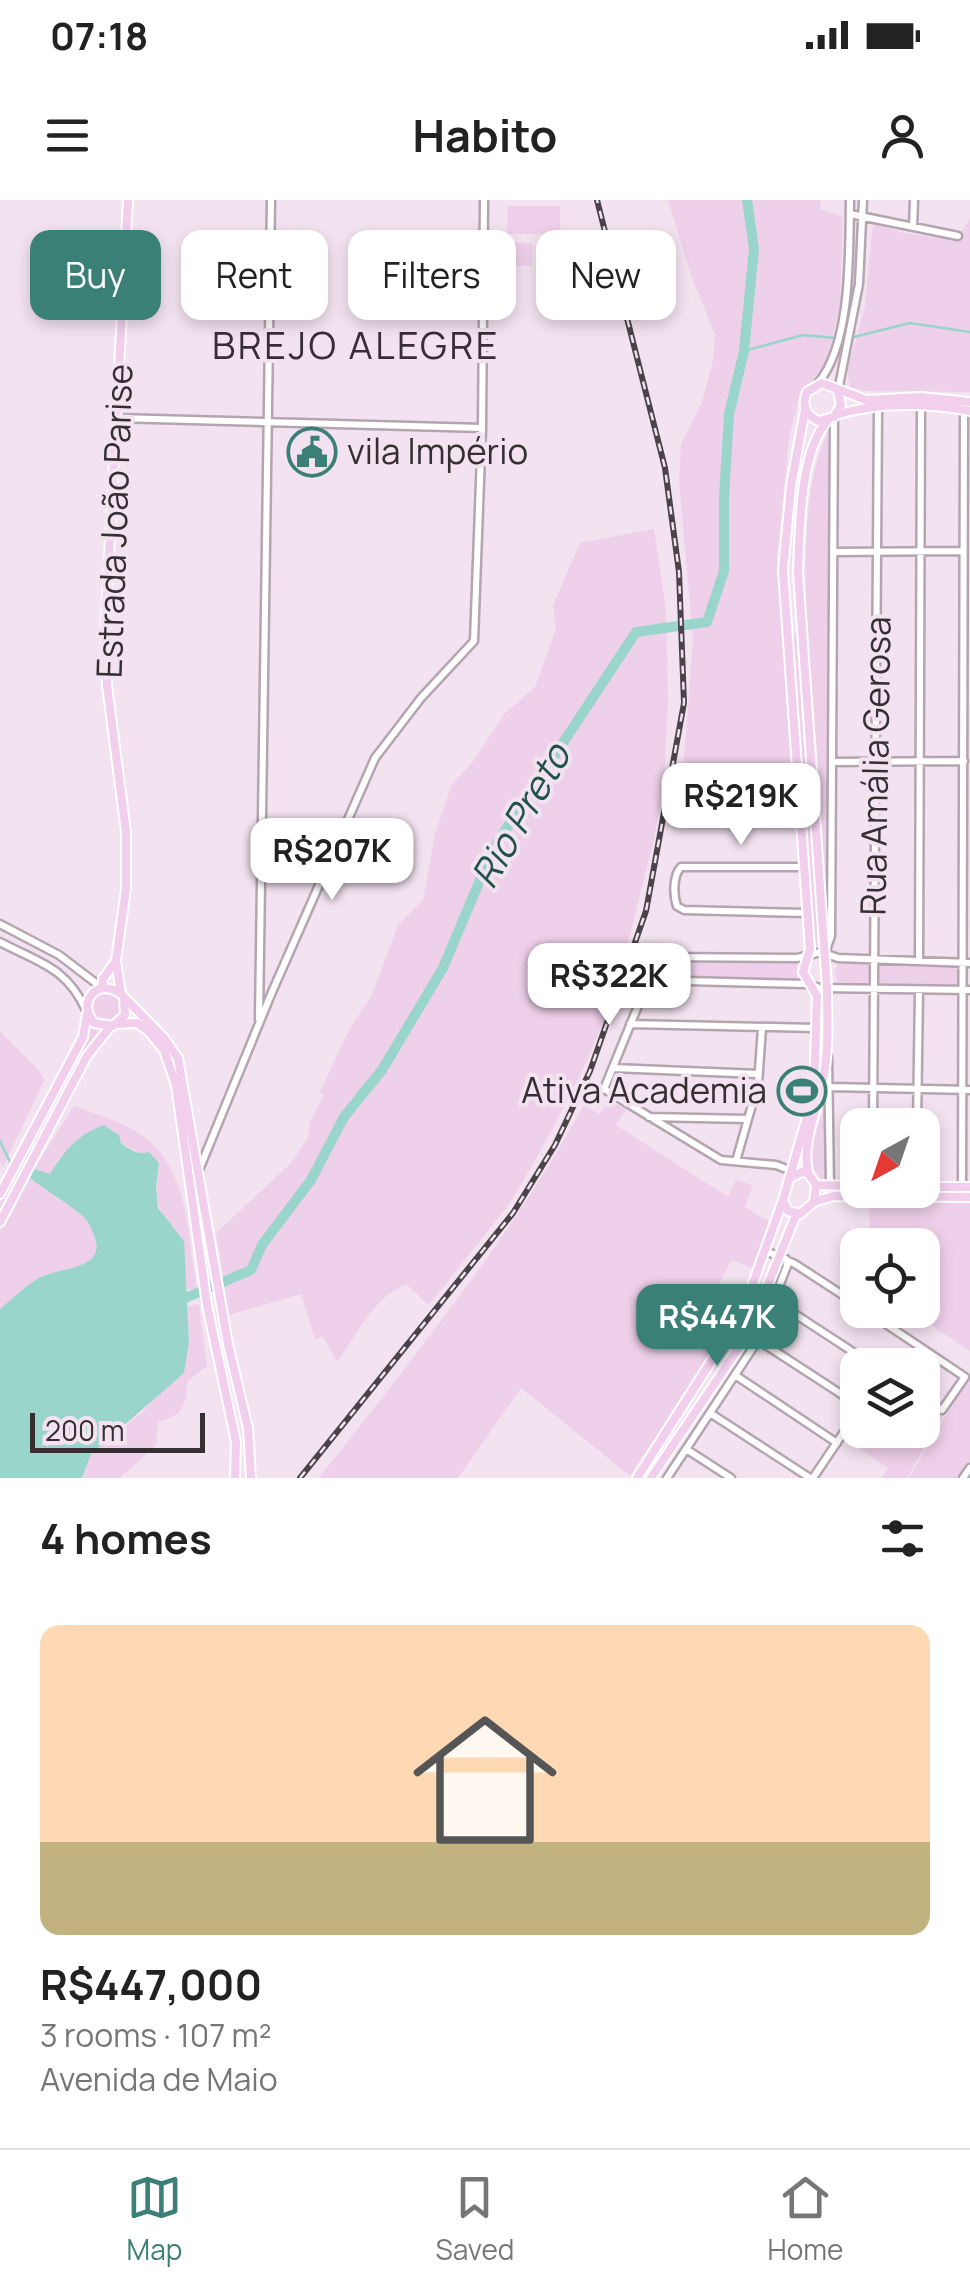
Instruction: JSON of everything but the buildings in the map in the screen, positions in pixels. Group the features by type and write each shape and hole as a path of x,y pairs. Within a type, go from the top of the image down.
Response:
{"main road":[{"name":"Estrada João Parise","path":"123,996 116,961 126,902 126,832 104,632 128,200"},
{"path":"637,1478 743,1311 783,1200 814,1094 817,996 804,972 808,955 806,912 783,570 806,392 818,384 831,385 866,400 921,396 968,407"},
{"path":"814,1202 816,1185 808,1174 806,1148 828,1048 827,988 799,553 812,444 841,406 838,391"},
{"path":"805,410 814,419 878,407 968,407"},
{"path":"799,816 813,805"},
{"path":"799,816 815,832"},
{"name":"Estrada João Parise","path":"101,983 116,961"},
{"path":"0,1194 83,1037 89,997 101,983 115,989 164,1038 178,1058 220,1304 248,1428 251,1478"},
{"path":"0,1222 87,1056 125,1015 123,996"},
{"path":"87,1012 94,1023 137,1023 157,1041 169,1060 176,1085 206,1305 236,1442 235,1478"},
{"path":"791,1174 808,1174"},
{"path":"816,1185 840,1186"},
{"path":"940,1188 966,1192"},
{"path":"940,1192 966,1192"},
{"path":"783,1200 787,1210 796,1215 814,1202 840,1195"},
{"path":"651,1478 748,1334 796,1215"},
{"path":"665,1435 676,1440"}],"street":[{"path":"259,1026 271,200"},
{"path":"199,1170 375,758 421,698 474,641 482,428 484,200"},
{"path":"818,384 831,364 848,281 850,200"},
{"path":"838,391 859,284 863,200"},
{"path":"914,200 914,227"},
{"path":"850,214 958,236"},
{"path":"918,961 921,406"},
{"name":"Rua Amália Gerosa","path":"874,1108 878,407"},
{"path":"966,1192 967,725 962,550 967,518 968,407"},
{"path":"116,418 482,428"},
{"path":"824,952 831,936 833,418"},
{"path":"834,552 962,550"},
{"path":"832,762 964,761"},
{"path":"689,822 799,816"},
{"path":"803,867 681,866 676,872 677,906 684,910 806,912"},
{"path":"0,924 101,983"},
{"path":"0,942 64,975 78,991 87,1012"},
{"path":"791,1174 776,1165 721,1160 604,1089 658,956 824,952 838,958 966,963"},
{"path":"652,969 663,980"},
{"path":"648,980 966,990"},
{"path":"917,1108 919,990"},
{"path":"630,1024 816,1028"},
{"path":"736,1162 759,1074 762,1028"},
{"path":"828,1048 830,1186"},
{"path":"612,1068 759,1074"},
{"path":"830,1083 966,1090"},
{"path":"648,1117 748,1120"},
{"path":"760,1163 794,1158"},
{"path":"766,1251 840,1294"},
{"path":"667,1478 758,1340 787,1266 782,1257"},
{"path":"775,1300 847,1348"},
{"path":"892,1328 923,1348"},
{"path":"758,1340 840,1396"},
{"path":"940,1360 965,1376 940,1409"},
{"path":"734,1375 836,1443"},
{"path":"710,1413 812,1478 840,1437"},
{"path":"686,1449 731,1478"},
{"path":"963,1478 970,1469"}],"shaded area":[{"path":"668,200 821,200 820,209 843,217 840,303 828,359 799,399 789,438 777,558 793,802 793,811 788,816 680,811 693,639 679,480 681,444 702,402 715,335"},
{"path":"507,206 560,206 560,230 516,234 516,230 507,230"},
{"path":"970,218 970,392 865,391 850,387 847,371 865,306 873,222 903,233 956,240"},
{"path":"516,243 532,243 532,266 516,266"},
{"path":"828,432 826,907 807,624 806,539 817,463"},
{"path":"654,529 666,610 668,700 664,782 654,839 604,1021 540,1152 510,1203 429,1305 406,1284 394,1290 375,1307 337,1362 323,1337 315,1339 301,1294 229,1315 216,1233 290,1164 308,1138 310,1122 324,1095 320,1092 350,1028 372,995 398,925 423,900 435,834 452,784 472,763 505,713 535,687 556,629 553,605 580,543"},
{"path":"796,633 809,804 804,806 789,636"},
{"path":"806,827 811,829 819,945 812,949 803,831"},
{"path":"664,957 798,962 799,982 661,977 655,969"},
{"path":"838,963 868,964 872,967 867,983 838,982 834,974"},
{"path":"878,963 955,965 959,970 958,982 954,986 881,983 877,980"},
{"path":"106,992 117,996 121,1007 117,1018 106,1022 95,1018 91,1007 95,996"},
{"path":"90,1023 102,1030 83,1057 0,1215 0,1203 86,1040"},
{"path":"0,1031 40,1071 44,1081 3,1167 0,1162"},
{"path":"609,1101 626,1109 616,1125 728,1197 736,1180 753,1185 745,1207 770,1222 753,1269 733,1260 730,1263 710,1302 732,1320 630,1476 521,1388 458,1478 319,1478 492,1250 584,1105 599,1114"},
{"path":"827,1102 828,1179 819,1178 812,1160 814,1140"},
{"path":"74,1106 132,1129 151,1142 165,1159 182,1200 197,1289 187,1289 181,1235 166,1220 158,1203 159,1163 121,1143 119,1135 61,1155 50,1174 34,1169"},
{"path":"104,1125 119,1135 124,1146 149,1152 159,1163 158,1208 184,1241 189,1341 184,1373 91,1454 82,1478 0,1478 0,1309 37,1279 88,1261 97,1246 85,1218 29,1177 34,1169 50,1174 72,1144"},
{"path":"29,1177 86,1220 97,1246 88,1261 37,1279 0,1309 0,1231"},
{"path":"940,1202 970,1203 970,1351 936,1328 940,1328 940,1228 870,1228 869,1208 940,1208"},
{"path":"199,1304 207,1366 187,1382 182,1409 158,1422 156,1445 120,1478 82,1478 91,1454 144,1411 189,1341 188,1306"},
{"path":"970,1375 970,1461 956,1478 909,1478 927,1448 940,1448 940,1426"},
{"path":"859,1448 924,1448 907,1478 882,1478 888,1468"}],"waterway":[{"name":"Rio Preto","path":"176,1302 251,1270 262,1245 311,1180 344,1117 382,1070 443,968 493,849 636,632 707,622 724,571 729,414 744,351 754,249 747,200"},
{"path":"744,351 803,335 846,339 910,323 970,332"},
{"path":"0,1141 11,1164"}],"railway":[{"path":"300,1478 513,1213 555,1145 590,1071 646,911 684,703 679,572 665,468 597,200"}],"place":[{"name":"vila Império","path":"312,452"},
{"name":"Ativa Academia","path":"802,1091"}],"district":[{"name":"BREJO ALEGRE","path":"356,346"}]}
